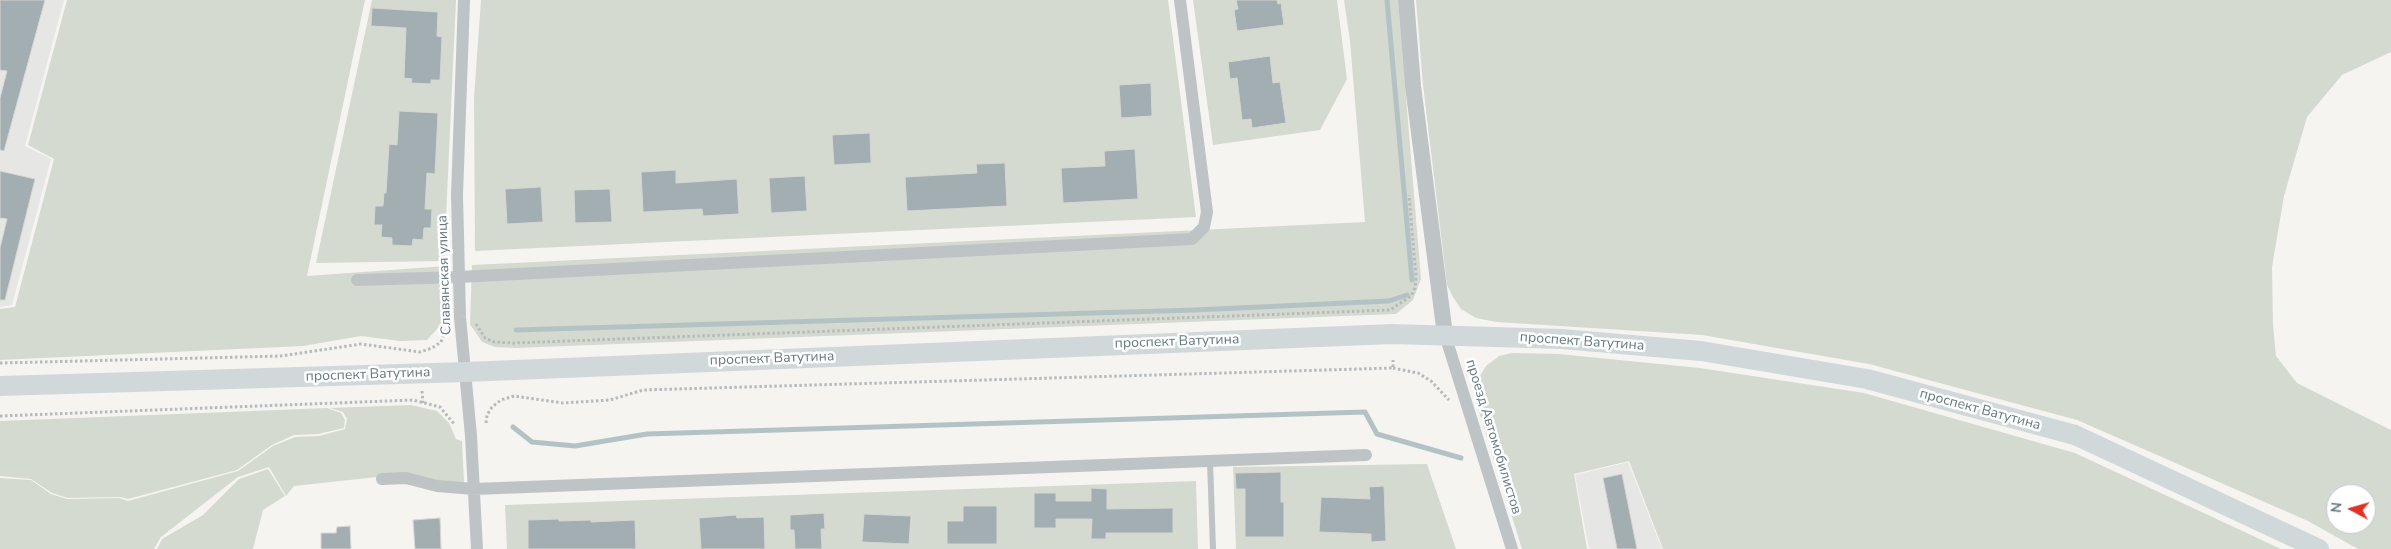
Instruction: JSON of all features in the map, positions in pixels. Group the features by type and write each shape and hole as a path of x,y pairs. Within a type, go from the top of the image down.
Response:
{"main road":[{"name":"проспект Ватутина","path":"0,386 466,372 1392,334 1562,339 1701,351 1867,379 2075,435 2319,549"}],"street":[{"name":"Славянская улица","path":"464,0 457,195 459,277 477,549"},
{"path":"357,280 459,277 1192,239 1204,227 1207,212 1180,0"},
{"path":"1406,0 1412,86 1445,335"},
{"name":"проезд Автомобилистов","path":"1445,335 1512,549"},
{"path":"382,479 406,478 437,486 474,489 1366,455"}],"lane":[{"path":"1210,461 1213,549"}],"path":[{"path":"475,316 475,322 485,338 494,342 514,343 1390,310"},
{"path":"0,363 281,356 361,344 420,352 432,348 441,342 447,324"},
{"path":"1393,360 1393,368"},
{"path":"485,428 487,415 492,407 501,400 514,396 563,403 610,400 643,390 1393,368 1418,373 1431,381 1450,401"},
{"path":"0,416 413,400 440,407 453,420 456,428"}],"shaded area":[{"path":"0,0 64,0 25,146 51,159 12,305 0,307"},
{"path":"67,0 365,0 307,276 446,266 441,325 427,340 400,341 361,336 303,346 0,360 0,309 15,307 54,159 28,145"},
{"path":"372,0 456,0 444,261 316,263"},
{"path":"481,0 1168,0 1196,217 475,251 474,98"},
{"path":"1193,0 1337,0 1347,79 1320,130 1213,145"},
{"path":"1344,0 1398,0 1421,279 1413,300 1396,314 515,348 495,347 482,342 470,324 472,265 1365,222 1350,41"},
{"path":"1416,0 2391,0 2391,52 2342,75 2307,117 2284,196 2272,267 2273,325 2276,356 2297,383 2391,430 2391,549 2358,549 2331,534 2376,534 2376,484 2326,484 2326,531 2308,521 2077,420 1869,364 1702,335 1496,322 1476,318 1461,309 1447,285 1423,85"},
{"path":"1512,353 1559,354 1700,368 1864,393 2075,453 2281,549 1663,549 1629,461 1574,474 1587,549 1522,549 1475,399 1478,379 1486,366 1499,356"},
{"path":"411,405 437,411 449,423 456,439 462,441 464,483 438,481 405,474 294,486 286,496 269,467 238,477 161,537 154,549 0,549 0,478 31,480 51,494 67,499 119,498 128,501 238,471 273,446 295,437 319,436 345,429 347,419 343,412 330,408"},
{"path":"327,408 341,413 345,420 344,428 318,434 294,435 272,445 237,470 128,499 120,497 68,498 52,493 31,479 0,476 0,421"},
{"path":"1628,462 1662,549 1589,549 1575,475"},
{"path":"1427,464 1456,549 1236,549 1233,467"},
{"path":"268,469 285,496 263,510 253,549 157,549 162,539 203,515 239,479"},
{"path":"1196,481 1198,549 507,549 505,505"}],"building":[{"path":"0,0 45,0 4,151 0,150 0,98 7,71 0,70"},
{"path":"1236,0 1277,0 1278,4 1281,3 1284,25 1237,31 1234,10 1238,9"},
{"path":"372,8 438,12 437,36 442,37 440,80 431,80 431,84 411,83 412,79 404,78 406,28 371,26"},
{"path":"1270,56 1273,83 1280,82 1286,123 1252,128 1251,119 1242,120 1237,78 1230,79 1228,62"},
{"path":"1151,83 1152,116 1121,118 1119,85"},
{"path":"399,111 438,113 435,174 427,173 425,209 432,209 431,228 424,228 423,240 413,239 412,246 392,245 392,238 381,237 382,225 374,225 375,206 383,206 384,193 386,193 389,144 397,145"},
{"path":"870,133 871,163 834,165 832,135"},
{"path":"1135,149 1138,199 1063,203 1061,168 1105,166 1104,151"},
{"path":"1005,163 1007,206 907,211 905,177 977,173 976,164"},
{"path":"676,170 676,183 737,179 739,214 703,216 702,209 643,212 641,172"},
{"path":"0,171 35,179 5,300 0,300 0,248 7,219 0,218"},
{"path":"805,176 807,211 771,213 769,178"},
{"path":"541,187 543,222 507,224 505,189"},
{"path":"610,189 612,222 575,223 574,190"},
{"path":"1281,472 1281,502 1284,502 1284,537 1245,537 1245,489 1236,489 1235,473"},
{"path":"1622,474 1637,549 1617,549 1603,478"},
{"path":"1384,486 1386,541 1371,542 1371,534 1319,532 1321,497 1370,499 1369,487"},
{"path":"1091,488 1107,489 1107,509 1173,508 1173,533 1106,533 1106,539 1091,539 1092,519 1056,519 1056,528 1034,528 1034,493 1056,493 1056,501 1091,501"},
{"path":"963,506 997,506 997,544 947,544 947,521 963,521"},
{"path":"824,513 825,529 821,529 822,549 795,549 794,530 790,530 790,515"},
{"path":"864,514 911,516 909,544 862,542"},
{"path":"736,515 737,518 764,517 765,549 701,549 699,518"},
{"path":"440,518 441,549 415,549 413,520"},
{"path":"559,519 559,521 591,520 591,522 635,520 636,549 528,549 528,520"},
{"path":"350,526 351,549 321,549 321,533 336,533 337,527"}],"waterway":[{"path":"1387,0 1412,280"},
{"path":"516,330 1195,310 1389,301 1407,295"},
{"path":"513,427 532,442 575,446 647,434 1365,412 1377,434 1461,458"}]}
